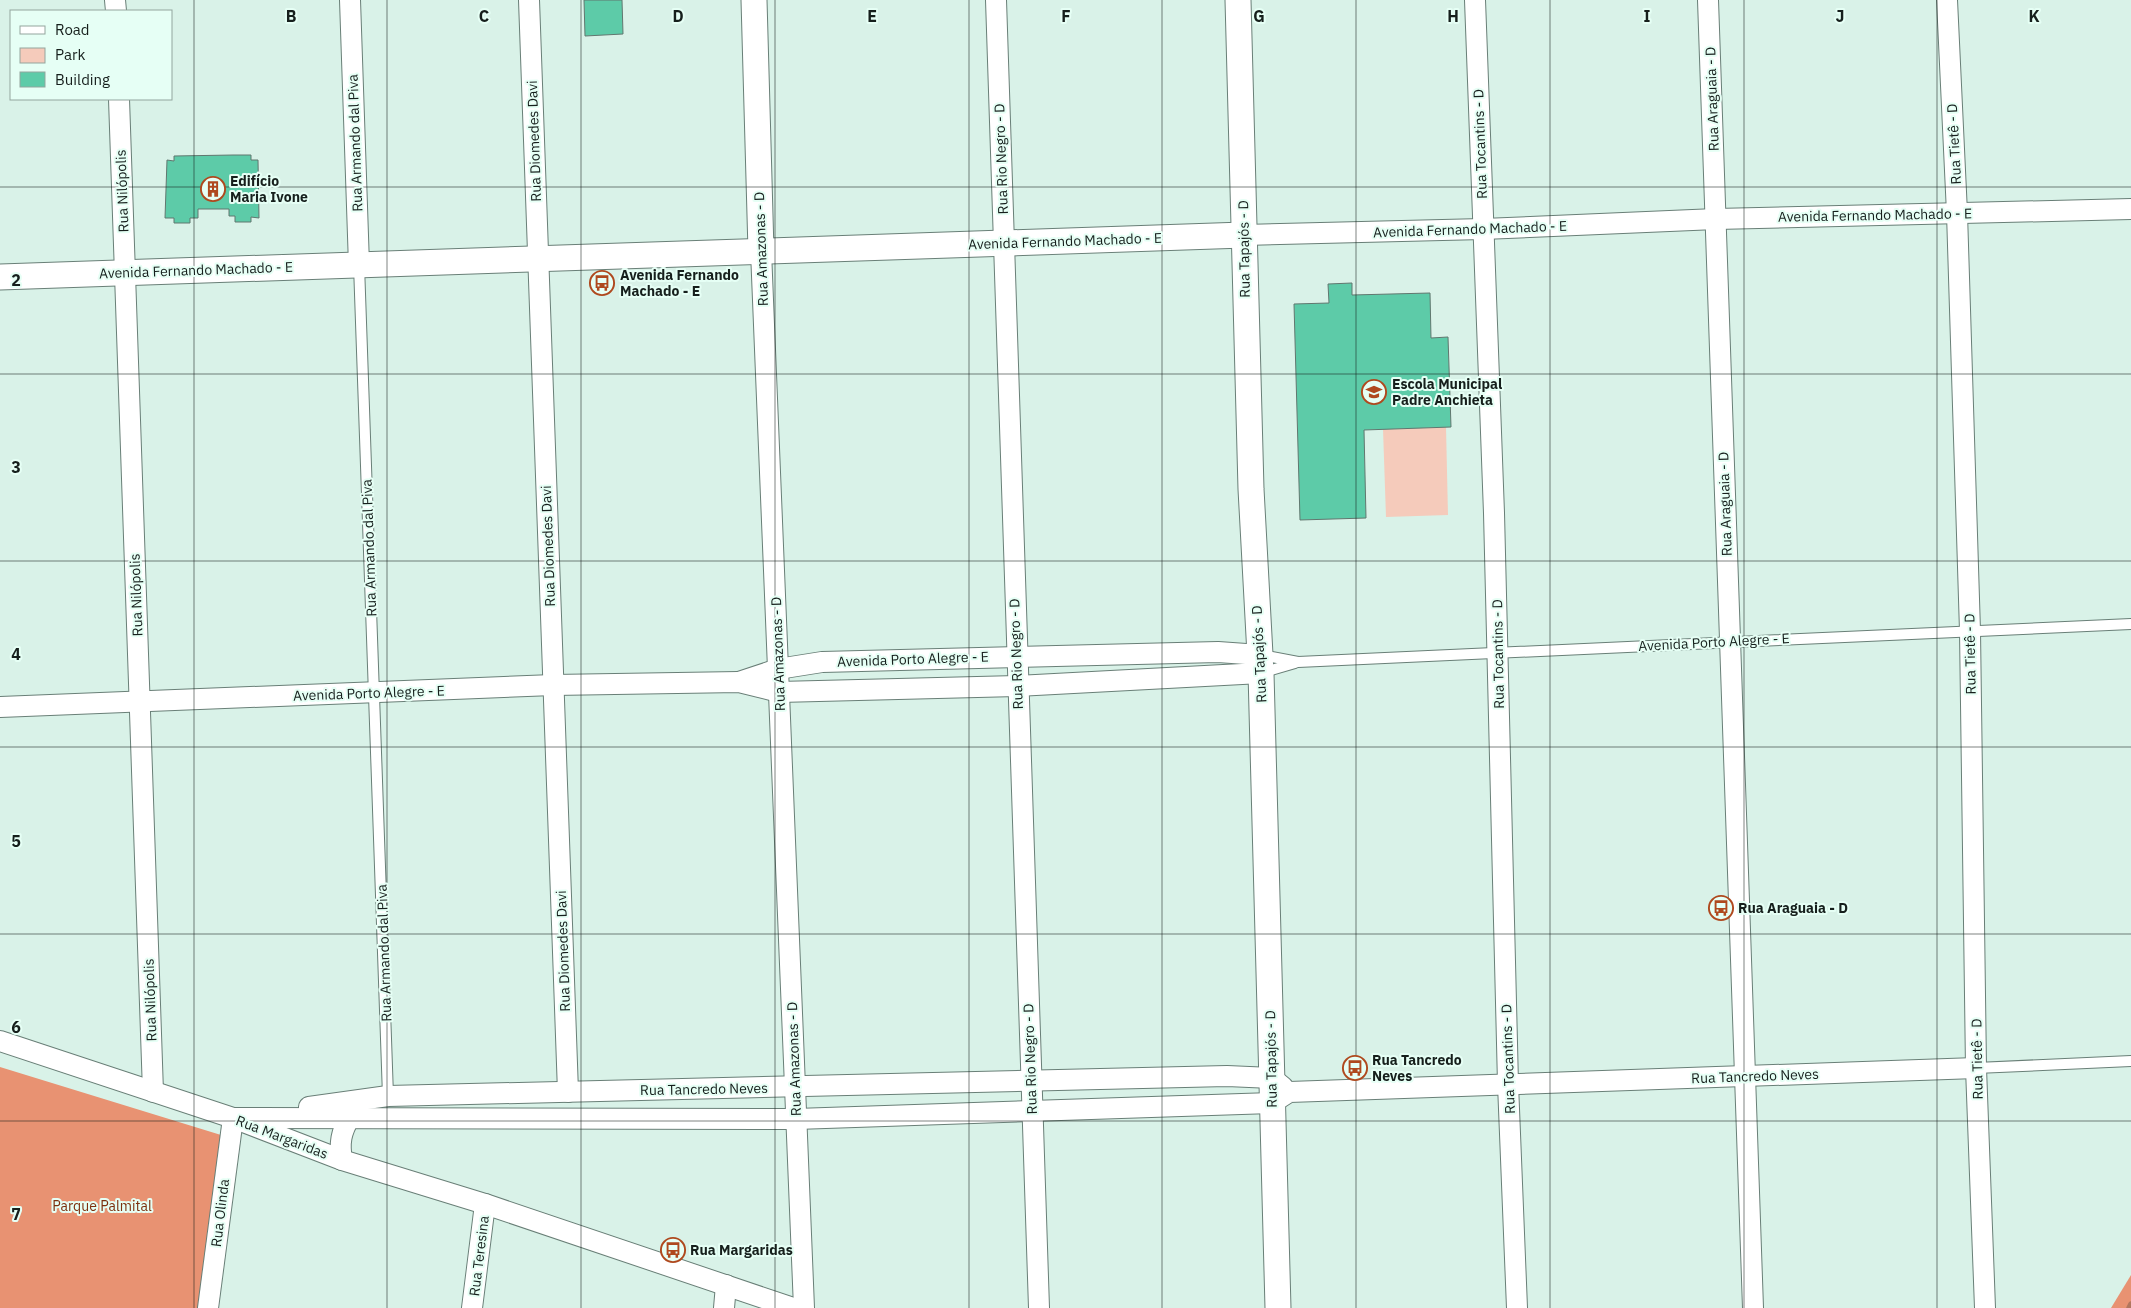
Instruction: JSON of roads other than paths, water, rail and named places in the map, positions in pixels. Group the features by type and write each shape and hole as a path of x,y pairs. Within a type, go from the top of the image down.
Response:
{"street":[{"name":"Rua Armando dal Piva","path":"350,0 359,265"},
{"name":"Rua Diomedes Davi","path":"529,0 568,1092"},
{"name":"Rua Amazonas - D","path":"754,0 761,251 804,1308"},
{"name":"Rua Rio Negro - D","path":"996,0 1016,656 1039,1308"},
{"name":"Rua Tapajós - D","path":"1238,0 1251,489 1278,1091 1278,1308"},
{"name":"Rua Tocantins - D","path":"1475,0 1498,651 1508,1084 1517,1308"},
{"name":"Rua Araguaia - D","path":"1708,0 1753,1308"},
{"name":"Rua Tietê - D","path":"1947,0 1957,213 1970,631 1976,1068 1985,1308"},
{"name":"Rua Nilópolis","path":"119,100 153,1092"},
{"name":"Avenida Fernando Machado - E","path":"0,277 1244,235 1483,229 1716,219 2131,209"},
{"name":"Avenida Porto Alegre - E","path":"739,682 778,668 822,662 1218,652 1260,664"},
{"name":"Avenida Porto Alegre - E","path":"0,708 553,685 739,682 779,692 1017,686 1260,664"},
{"name":"Rua Margaridas","path":"0,1041 233,1118 342,1160 485,1204 793,1308"},
{"name":"Rua Tancredo Neves","path":"233,1118 350,1117 389,1120 796,1119 1032,1112 1278,1091 1976,1068"},
{"name":"Rua Tancredo Neves","path":"233,1118 388,1096 795,1088 1227,1076 1278,1091"},
{"path":"342,1160 340,1144 343,1129 350,1117"},
{"name":"Rua Olinda","path":"208,1308 233,1118"},
{"name":"Rua Teresina","path":"472,1308 485,1204"},
{"path":"724,1308 726,1285"}],"lane":[{"name":"Rua Armando dal Piva","path":"359,265 388,1096"},
{"name":"Avenida Porto Alegre - E","path":"1260,664 1498,651 2131,624"},
{"name":"Avenida Porto Alegre - E","path":"1260,664 1298,662"},
{"name":"Rua Tancredo Neves","path":"1976,1068 2131,1062"}],"waterway":[{"path":"2129,1308 2131,1304"}],"place":[{"name":"Edifício Maria Ivone","path":"213,189"},
{"name":"Avenida Fernando Machado - E","path":"602,283"},
{"name":"Escola Municipal Padre Anchieta","path":"1374,392"},
{"name":"Rua Araguaia - D","path":"1721,908"},
{"name":"Rua Tancredo Neves","path":"1355,1068"},
{"name":"Rua Margaridas","path":"673,1250"}],"park label":[{"name":"Parque Palmital","path":"102,1206"}]}
